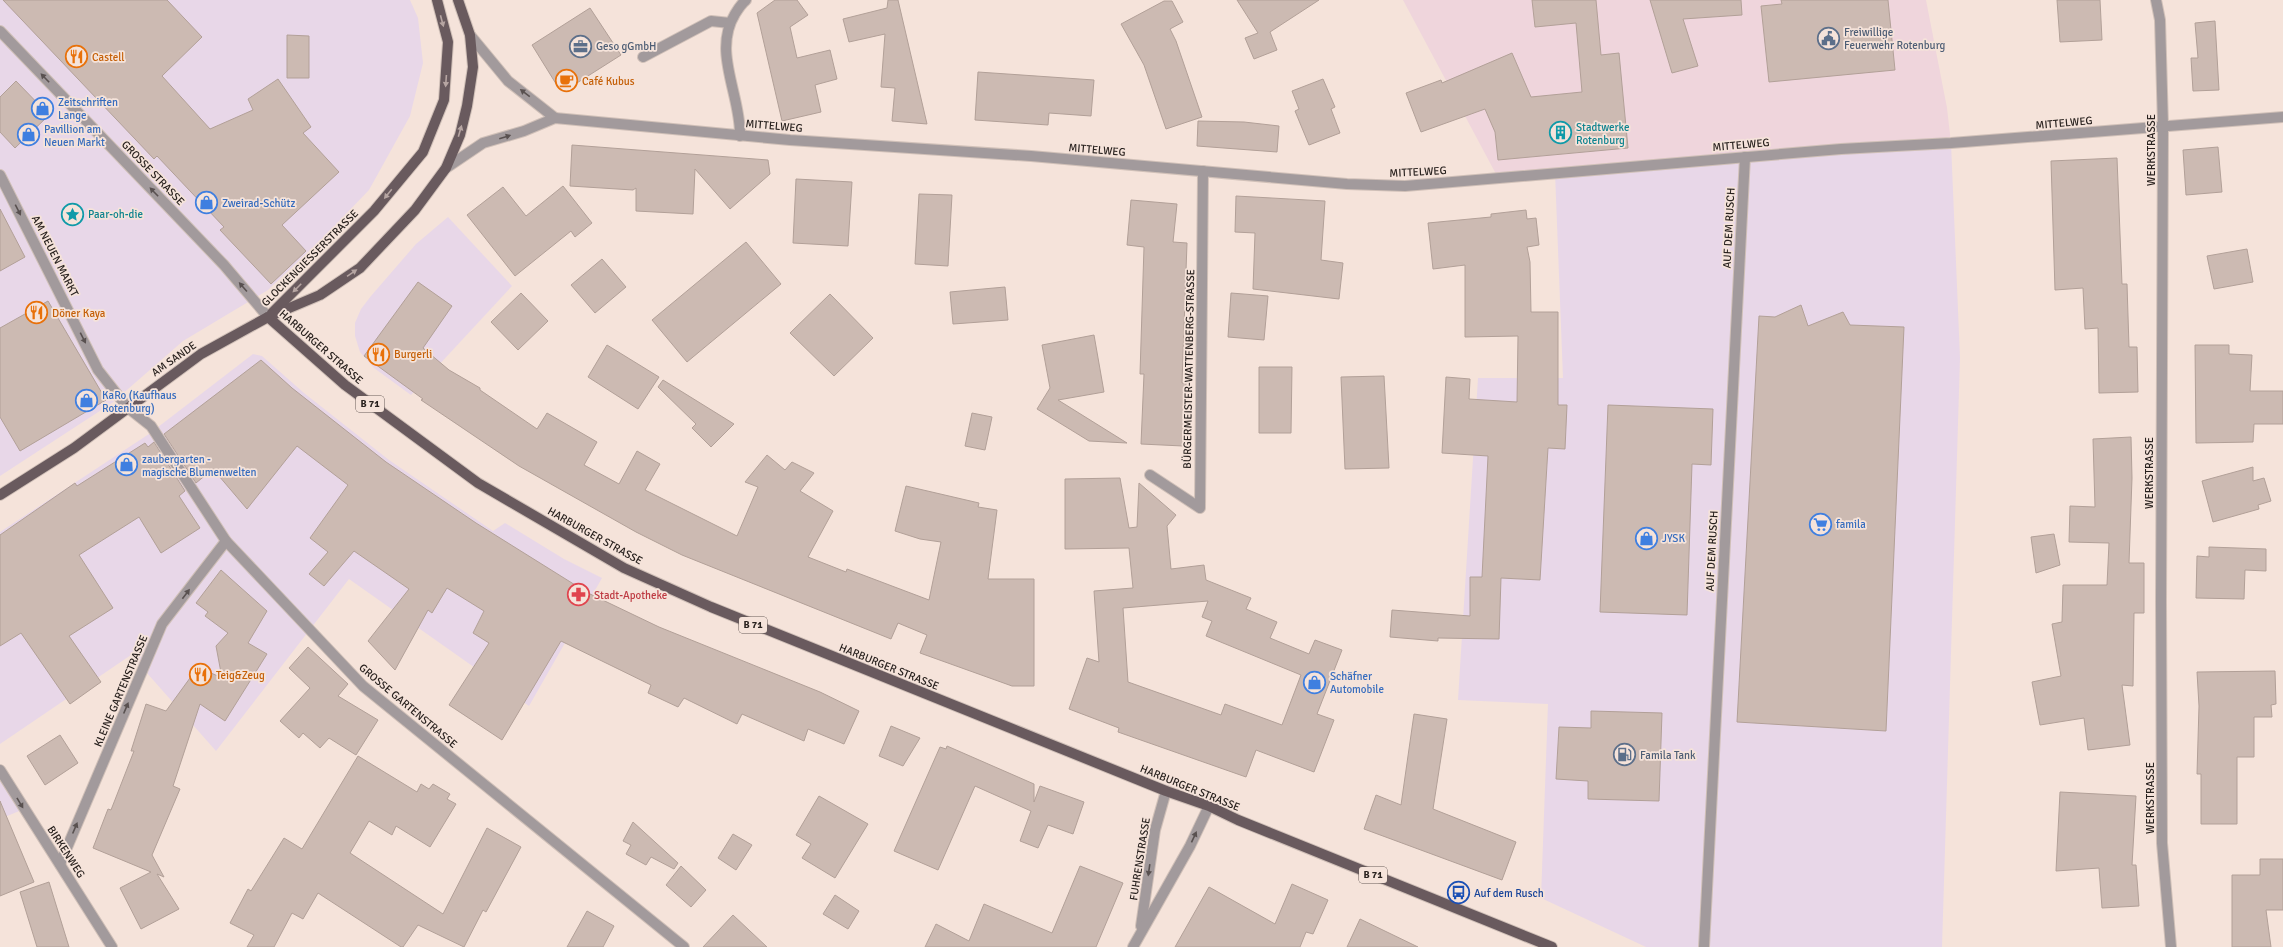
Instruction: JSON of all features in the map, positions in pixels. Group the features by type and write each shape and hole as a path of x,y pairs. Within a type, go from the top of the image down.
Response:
{"main road":[{"name":"GLOCKENGIESSERSTRASSE","path":"268,317 374,211 423,152 444,100 448,42 437,0"},
{"name":"GLOCKENGIESSERSTRASSE","path":"268,317 320,295 360,268 415,210 446,168 460,135 467,106 473,67 470,35 458,0"},
{"name":"AM SANDE","path":"0,495 74,448 127,407 201,354 268,317"},
{"name":"HARBURGER STRASSE","path":"268,317 345,385 478,483 624,568 710,607 1166,791 1209,806 1238,820 1552,947"}],"street":[{"path":"740,136 740,121 725,45 730,23 742,3 746,0"},
{"name":"WERKSTRASSE","path":"2156,0 2160,20 2163,126 2161,586 2162,843 2171,947"},
{"path":"643,57 711,21 730,23"},
{"name":"GROSSE STRASSE","path":"0,30 224,265 268,317"},
{"path":"470,35 508,81 555,118"},
{"name":"MITTELWEG","path":"446,168 483,144 524,131 555,118 740,136 1203,171 1348,184 1405,186 1745,157 2283,117"},
{"name":"AUF DEM RUSCH","path":"1704,947 1745,157"},
{"name":"BÜRGERMEISTER-WATTENBERG-STRASSE","path":"1150,475 1200,508 1203,171"},
{"name":"AM NEUEN MARKT","path":"0,175 98,370 127,407"},
{"name":"GROSSE GARTENSTRASSE","path":"127,407 151,426 226,541 363,686 684,947"},
{"name":"KLEINE GARTENSTRASSE","path":"60,864 162,624 226,541"},
{"name":"BIRKENWEG","path":"0,770 112,947"},
{"name":"FUHRENSTRASSE","path":"1141,932 1155,830 1166,791"},
{"name":"FUHRENSTRASSE","path":"1133,947 1190,846 1209,806"}],"shaded area":[{"path":"0,0 410,0 418,18 423,63 410,116 369,190 320,241 268,290 183,341 112,403 0,476"},
{"path":"1403,0 1926,0 1947,108 1951,143 1496,174"},
{"path":"1951,143 1960,358 1942,947 1646,947 1541,898 1548,704 1458,700 1478,378 1563,378 1555,172"},
{"path":"448,217 512,286 411,395 374,368 360,352 355,336 355,323 361,309 371,296 416,244"},
{"path":"253,354 262,356 304,393 389,460 493,531 505,523 564,559 602,578 529,706 349,579 216,751 131,655 0,744 0,532 149,434"},
{"path":"0,770 24,809 0,819"}],"building":[{"path":"3,0 167,0 202,37 162,76 210,129 253,110 248,99 278,79 311,127 303,133 339,172 282,225 306,251 271,284 220,230 224,227 157,156 154,159"},
{"path":"775,0 797,0 808,15 790,27 797,58 830,50 837,79 815,85 821,112 782,121 757,13"},
{"path":"888,0 898,0 927,124 892,121 895,88 881,87 885,34 849,42 843,19 887,8"},
{"path":"1237,0 1319,0 1270,32 1277,50 1254,59 1245,38 1258,33"},
{"path":"1532,0 1596,0 1601,55 1619,53 1628,148 1498,160 1495,132 1485,109 1421,132 1406,93 1441,80 1442,83 1512,53 1531,97 1582,92 1576,23 1535,27"},
{"path":"1650,0 1741,0 1742,15 1683,19 1698,66 1672,73"},
{"name":"Freiwillige Feuerwehr Rotenburg","path":"1781,0 1888,0 1895,70 1769,82 1761,6 1782,4"},
{"path":"2057,0 2100,0 2102,40 2060,42"},
{"path":"1164,1 1172,1 1183,22 1170,29 1176,41 1202,117 1166,129 1144,65 1121,24"},
{"path":"590,8 621,55 569,88 558,87 532,45"},
{"path":"2215,21 2219,90 2193,91 2191,58 2198,58 2195,23"},
{"path":"287,35 309,36 309,78 287,78"},
{"path":"978,72 1094,80 1091,116 1049,113 1048,125 975,120"},
{"path":"1323,79 1335,107 1331,109 1340,133 1309,145 1295,111 1299,109 1292,91"},
{"path":"16,81 49,115 15,148 0,132 0,97"},
{"path":"1198,121 1244,122 1279,126 1277,152 1197,146"},
{"path":"572,145 768,160 770,174 730,209 695,169 693,214 636,211 636,188 633,190 570,186"},
{"path":"2218,147 2222,192 2186,195 2183,150"},
{"path":"2117,158 2122,284 2127,284 2129,347 2137,347 2138,392 2099,393 2098,328 2085,329 2083,288 2055,290 2051,161"},
{"path":"796,179 852,182 848,246 793,243"},
{"path":"563,186 592,223 575,237 571,231 515,276 467,215 503,187 526,216"},
{"path":"919,194 952,195 948,266 915,264"},
{"path":"1236,196 1325,201 1321,260 1343,263 1339,299 1253,289 1255,233 1235,232"},
{"path":"1131,200 1177,204 1173,242 1187,243 1182,383 1186,383 1183,446 1141,444 1144,374 1140,374 1144,247 1127,245"},
{"path":"0,209 25,257 0,271"},
{"path":"1526,210 1527,219 1536,218 1539,245 1527,247 1530,262 1531,312 1558,312 1558,405 1567,405 1565,449 1548,448 1540,580 1501,578 1499,639 1438,638 1438,641 1390,637 1392,610 1470,616 1470,577 1482,577 1488,456 1442,453 1446,377 1470,379 1469,399 1517,402 1518,336 1465,337 1465,265 1433,269 1428,223 1491,217 1491,214"},
{"path":"746,242 781,284 687,362 652,320"},
{"path":"2247,249 2253,282 2214,289 2207,256"},
{"path":"602,259 626,287 595,313 571,285"},
{"path":"418,282 452,306 423,348 449,370 480,388 480,390 537,429 547,413 597,442 584,465 619,484 637,451 660,464 645,490 737,536 758,487 745,482 767,455 785,470 792,462 814,473 800,491 833,511 808,557 846,572 847,569 929,600 941,542 920,539 895,531 906,486 979,503 978,507 997,510 988,579 1034,579 1034,686 1012,686 920,653 927,635 898,623 891,639 682,555 636,532 519,466 421,400 423,399 364,356"},
{"path":"1005,287 1008,320 953,324 950,292"},
{"path":"521,293 548,321 518,350 491,322"},
{"path":"1231,293 1268,296 1264,340 1228,337"},
{"path":"830,294 873,338 834,376 790,333"},
{"path":"48,301 106,400 20,451 0,417 0,328"},
{"name":"famila","path":"1801,305 1808,326 1843,312 1850,325 1904,327 1886,731 1737,722 1759,316 1775,317"},
{"path":"1094,335 1104,392 1058,400 1127,443 1089,441 1037,409 1050,388 1042,345"},
{"path":"607,345 659,377 638,409 588,377"},
{"path":"2195,345 2229,345 2229,354 2252,355 2250,391 2283,391 2283,424 2254,424 2253,442 2196,443"},
{"path":"261,360 292,388 386,462 476,523 588,593 659,627 820,692 859,711 844,744 808,729 804,741 742,714 737,724 684,698 678,707 648,693 651,685 561,641 502,740 449,705 489,643 473,633 484,611 447,588 432,613 428,610 395,670 368,641 409,589 354,551 324,586 309,574 328,552 310,538 348,485 297,446 247,509 213,469 196,483 164,434"},
{"path":"1259,367 1292,367 1291,433 1259,433"},
{"path":"1384,376 1389,468 1345,469 1341,377"},
{"path":"663,380 734,424 711,447 692,428 696,424 658,387"},
{"name":"JYSK","path":"1608,405 1713,409 1711,465 1692,464 1687,615 1600,612"},
{"path":"972,413 992,417 985,450 965,446"},
{"path":"2131,437 2132,478 2129,563 2144,563 2144,613 2134,613 2133,686 2122,685 2130,745 2088,750 2084,718 2040,725 2032,682 2061,676 2052,624 2062,622 2063,585 2107,585 2109,543 2069,542 2070,506 2095,507 2093,439"},
{"path":"154,442 185,491 179,496 200,528 161,553 139,517 79,555 113,608 69,636 101,682 70,704 21,633 0,646 0,535 75,483 77,486 145,443 148,447"},
{"path":"2253,467 2253,481 2264,478 2271,501 2258,505 2259,509 2213,522 2202,481"},
{"path":"1120,478 1129,528 1137,527 1139,483 1176,515 1167,526 1171,569 1204,565 1206,580 1251,598 1246,609 1277,622 1270,638 1309,654 1315,640 1342,650 1317,714 1334,720 1314,772 1256,750 1246,777 1118,732 1119,728 1069,709 1087,658 1099,662 1094,591 1133,588 1129,548 1065,549 1065,479","holes":["1208,601 1202,617 1212,621 1206,636 1301,675 1282,725 1225,704 1221,715 1128,682 1123,608"]},
{"path":"2054,534 2060,565 2036,573 2031,537"},
{"path":"2209,547 2266,549 2266,571 2245,570 2244,599 2196,598 2197,556 2209,557"},
{"path":"221,570 267,611 248,643 267,654 225,721 200,704 173,786 180,789 152,855 164,877 157,874 179,909 141,929 120,888 151,872 93,848 108,809 111,810 134,751 131,751 146,704 166,711 198,667 222,678 216,646 228,633 205,616 208,612 196,603"},
{"path":"308,647 348,684 338,696 378,720 356,755 329,738 320,748 303,733 299,738 280,721 310,688 289,668"},
{"path":"2275,671 2276,704 2271,705 2272,717 2254,717 2254,757 2237,757 2237,824 2201,824 2201,774 2197,774 2199,706 2197,672"},
{"name":"Famila Tank","path":"1591,711 1662,713 1659,801 1588,799 1588,781 1556,779 1559,727 1591,728"},
{"path":"1414,714 1447,719 1433,809 1516,842 1502,880 1364,829 1376,795 1401,805"},
{"path":"891,726 920,738 903,766 879,756"},
{"path":"60,735 78,763 45,785 27,756"},
{"path":"947,746 1034,784 1034,802 1040,786 1084,802 1073,834 1048,825 1038,848 1020,841 1031,811 975,786 938,870 894,851 940,747 946,749"},
{"path":"358,756 417,792 421,784 429,789 433,784 450,794 447,799 456,804 430,847 396,826 392,835 369,821 350,853 443,914 487,828 521,847 486,912 483,910 464,947 418,925 403,947 401,947 318,893 303,919 292,913 274,947 247,947 254,935 230,923 248,889 251,891 284,838 302,849"},
{"path":"2060,792 2136,796 2132,865 2136,865 2139,906 2102,908 2099,868 2056,871"},
{"path":"819,796 868,824 835,878 802,858 811,844 796,835"},
{"path":"0,801 34,882 0,896"},
{"path":"633,822 678,863 674,869 651,857 646,865 626,854 631,845 623,841"},
{"path":"733,834 752,845 736,870 718,858"},
{"path":"2260,859 2283,859 2283,910 2266,910 2271,947 2232,947 2232,875 2260,875"},
{"path":"681,866 706,890 691,907 666,885"},
{"path":"1080,866 1123,883 1096,947 925,947 936,924 969,941 984,904 1052,933"},
{"path":"49,882 69,947 37,947 20,892"},
{"path":"1292,884 1328,900 1313,934 1306,932 1300,947 1175,947 1209,887 1275,924"},
{"path":"835,895 859,911 848,929 823,914"},
{"path":"587,911 614,926 603,947 567,947"},
{"path":"733,915 767,947 703,947"},
{"path":"1360,919 1418,947 1347,947"}],"place":[{"name":"Freiwillige Feuerwehr Rotenburg","path":"1828,38"},
{"name":"Geso gGmbH","path":"580,46"},
{"name":"Castell","path":"76,57"},
{"name":"Café Kubus","path":"566,81"},
{"name":"Zeitschriften Lange","path":"42,108"},
{"name":"Stadtwerke Rotenburg","path":"1561,133"},
{"name":"Pavillion am Neuen Markt","path":"29,135"},
{"name":"Zweirad-Schütz","path":"207,203"},
{"name":"Paar-oh-die","path":"73,214"},
{"name":"Döner Kaya","path":"37,313"},
{"name":"Burgerli","path":"378,354"},
{"name":"KaRo (Kaufhaus Rotenburg)","path":"86,401"},
{"name":"zaubergarten - magische Blumenwelten","path":"127,465"},
{"name":"famila","path":"1821,524"},
{"name":"JYSK","path":"1646,538"},
{"name":"Stadt-Apotheke","path":"578,595"},
{"name":"Teig&Zeug","path":"200,675"},
{"name":"Schäfner Automobile","path":"1314,682"},
{"name":"Famila Tank","path":"1625,755"},
{"name":"Auf dem Rusch","path":"1459,893"}]}
